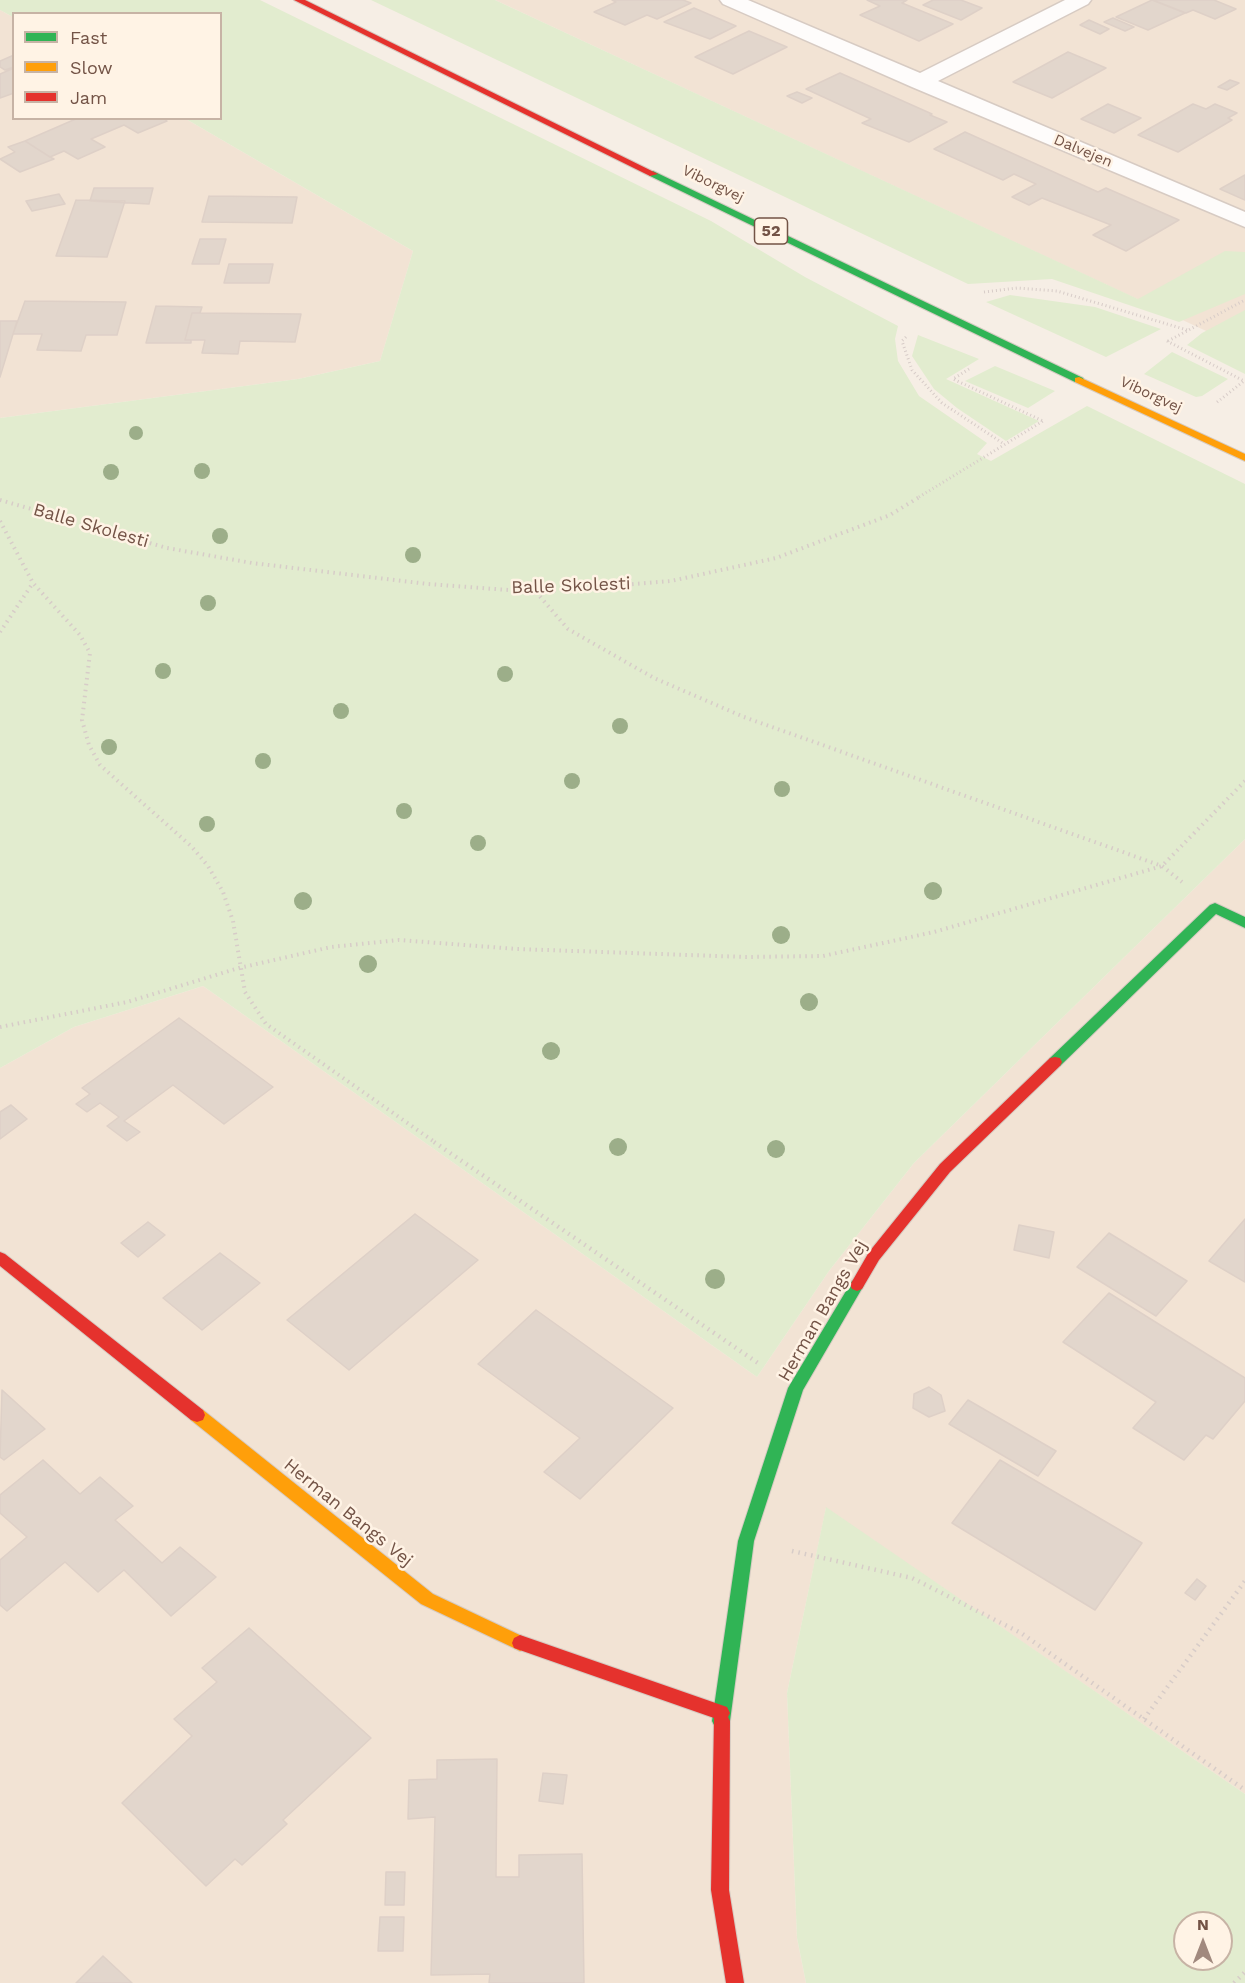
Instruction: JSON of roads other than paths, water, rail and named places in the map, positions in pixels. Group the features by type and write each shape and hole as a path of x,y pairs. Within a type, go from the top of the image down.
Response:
{"street":[{"name":"Viborgvej","path":"298,0 1005,344 1245,458"},
{"name":"Dalvejen","path":"730,0 1245,220"},
{"path":"920,82 1081,0"},
{"name":"Herman Bangs Vej","path":"735,1983 720,1890 721,1713 746,1541 796,1388 874,1256 945,1168 1215,908 1245,923"},
{"name":"Herman Bangs Vej","path":"0,1258 427,1599 514,1641 721,1713"}]}
